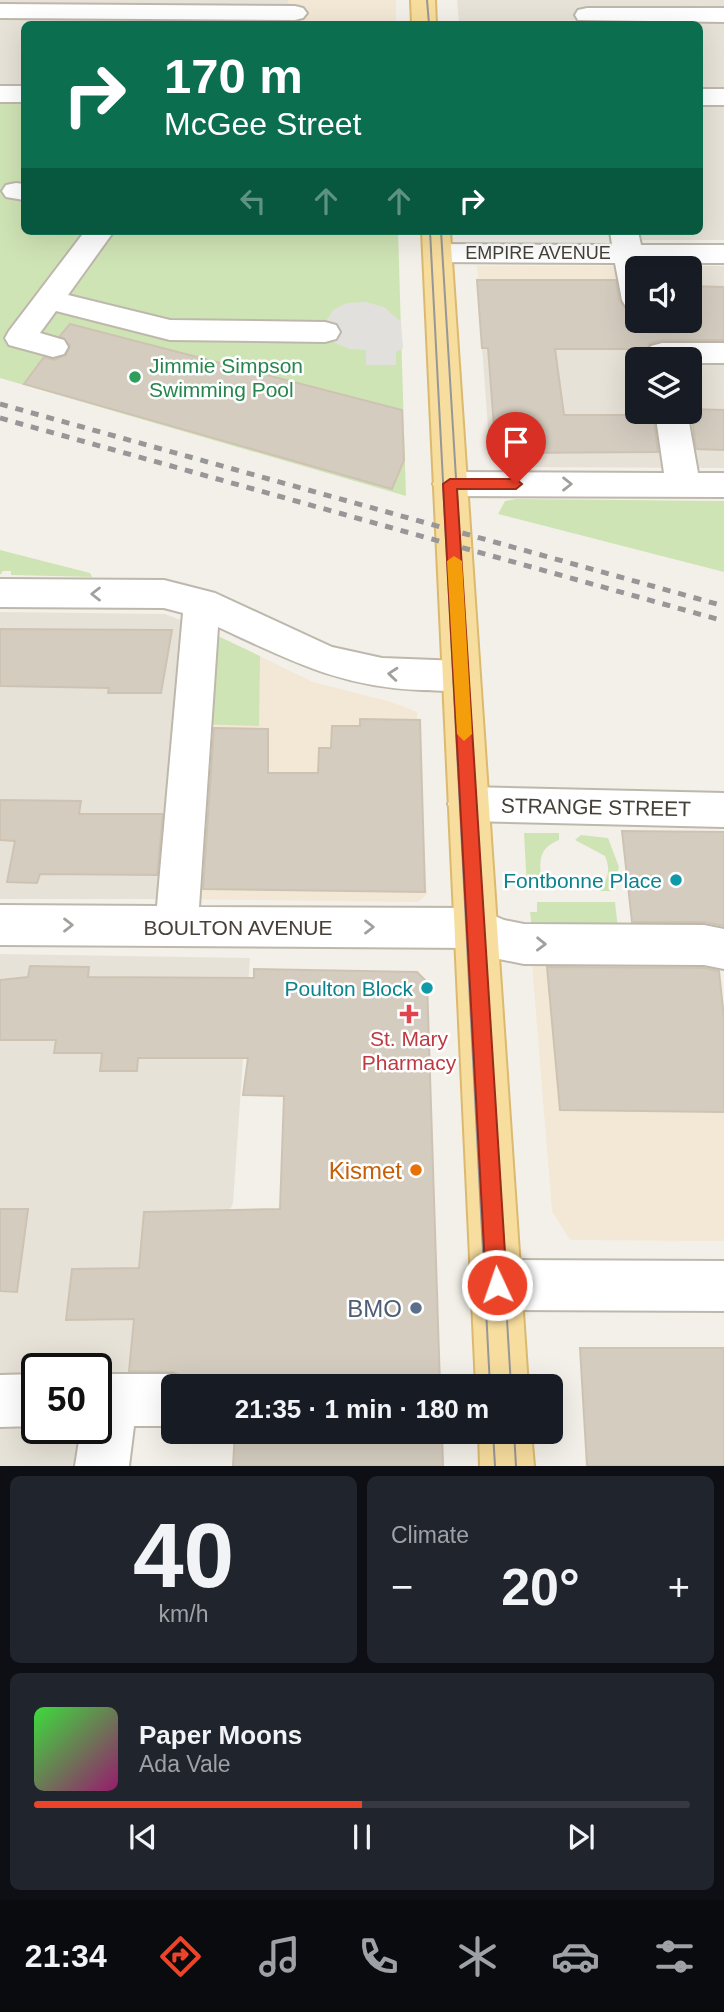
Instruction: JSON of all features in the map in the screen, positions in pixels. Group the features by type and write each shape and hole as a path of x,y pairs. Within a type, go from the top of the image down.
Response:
{"main road":[{"path":"423,0 424,21"},
{"path":"436,242 501,1374"},
{"path":"506,1444 507,1466"}],"street":[{"path":"0,11 295,12"},
{"path":"586,13 724,15"},
{"path":"0,94 21,94"},
{"path":"703,97 724,97"},
{"path":"52,347 20,338 97,235"},
{"name":"EMPIRE AVENUE","path":"436,242 626,242 724,254"},
{"path":"49,300 170,330 325,332"},
{"path":"643,333 644,338 653,347"},
{"path":"702,354 724,353"},
{"path":"673,424 683,484"},
{"path":"450,484 724,485"},
{"path":"0,593 164,594 202,603 325,660 382,673 461,676"},
{"path":"176,926 202,603"},
{"name":"STRANGE STREET","path":"468,804 724,810"},
{"name":"BOULTON AVENUE","path":"0,925 475,928"},
{"path":"475,928 499,939 524,944 704,945 724,949"},
{"path":"497,1285 724,1286"},
{"path":"0,1401 21,1400"},
{"path":"112,1400 161,1400"},
{"path":"102,1444 102,1466"}],"shaded area":[{"path":"0,0 288,0 287,21 21,21 21,85 0,85"},
{"path":"288,0 396,0 396,21 287,21"},
{"path":"457,0 724,0 724,87 703,87 703,21 459,21"},
{"path":"703,106 724,106 724,240 633,240 632,235 703,235"},
{"path":"477,266 624,266 625,333 634,333 636,347 482,348"},
{"path":"702,266 724,266 724,468 515,467 494,461 490,454 482,348 625,348 625,424 702,424 702,347 636,347 634,333 702,333"},
{"path":"366,302 384,307 401,322 403,348 396,352 396,365 366,365 366,350 349,349 329,340 324,324 333,310 347,303"},
{"path":"0,612 165,614 197,626 170,899 0,899"},
{"path":"205,630 313,682 391,702 417,712 427,894 418,902 170,899"},
{"path":"530,939 712,940 724,1015 724,1241 570,1240 552,1211"},
{"path":"0,954 250,958 233,1203 117,1466 0,1466"}],"green space":[{"path":"0,104 21,104 21,235 398,235 406,496 0,378"},
{"path":"505,501 724,501 724,572 498,514"},
{"path":"0,550 90,573 92,577 11,575 11,571 3,571 0,575"},
{"path":"205,630 260,656 259,726 197,724"},
{"path":"524,833 559,833 559,840 545,849 541,857 541,874 552,886 547,890 527,889"},
{"path":"581,835 608,838 619,867 613,891 599,891 608,874 607,861 605,856 575,840"},
{"path":"537,902 615,902 619,938 533,938 530,912 537,912"}],"building":[{"path":"477,280 616,280 619,300 625,307 625,333 702,333 702,286 724,287 724,340 662,340 650,343 648,347 625,349 555,349 564,415 625,415 625,424 654,424 658,452 496,453 488,348 482,348"},
{"path":"70,324 402,410 404,460 392,489 24,384 44,357 54,360 66,355 70,346 60,336"},
{"path":"702,409 724,410 724,450 696,449 693,424 702,424"},
{"path":"0,629 172,630 161,693 108,693 109,688 0,686"},
{"path":"360,719 420,720 425,892 203,889 214,728 268,729 268,773 318,773 319,748 331,748 332,726 360,726"},
{"path":"0,800 81,801 79,814 163,814 157,875 40,874 37,883 7,882 15,841 0,840"},
{"name":"Fontbonne Place","path":"622,831 724,832 724,926 704,922 632,922"},
{"path":"30,966 89,967 88,977 254,978 254,969 417,972 427,982 440,1374 178,1374 129,1371 134,1319 66,1320 72,1269 139,1268 144,1212 280,1209 284,1096 243,1095 248,1058 138,1058 137,1071 100,1071 102,1053 54,1053 56,1040 0,1040 0,980 28,977"},
{"path":"547,967 704,968 719,971 724,1018 724,1112 560,1110"},
{"path":"0,1209 28,1209 17,1292 0,1291"},
{"path":"580,1348 724,1348 724,1466 587,1466"},
{"path":"234,1444 442,1444 443,1466 233,1466"}],"tram line":[{"path":"427,0 429,21"},
{"path":"430,235 489,1374"},
{"path":"441,235 510,1374"},
{"path":"494,1444 495,1466"},
{"path":"515,1444 516,1466"}],"railway":[{"path":"0,404 724,606"},
{"path":"0,418 724,621"}],"slow traffic":[{"path":"454,561 464,734"}],"place":[{"name":"Jimmie Simpson Swimming Pool","path":"135,377"},
{"name":"Fontbonne Place","path":"676,880"},
{"name":"Poulton Block","path":"427,988"},
{"name":"St. Mary Pharmacy","path":"409,1014"},
{"name":"Kismet","path":"416,1170"},
{"name":"BMO","path":"416,1308"}],"route":[{"path":"497,1285 450,484 516,484"}]}
